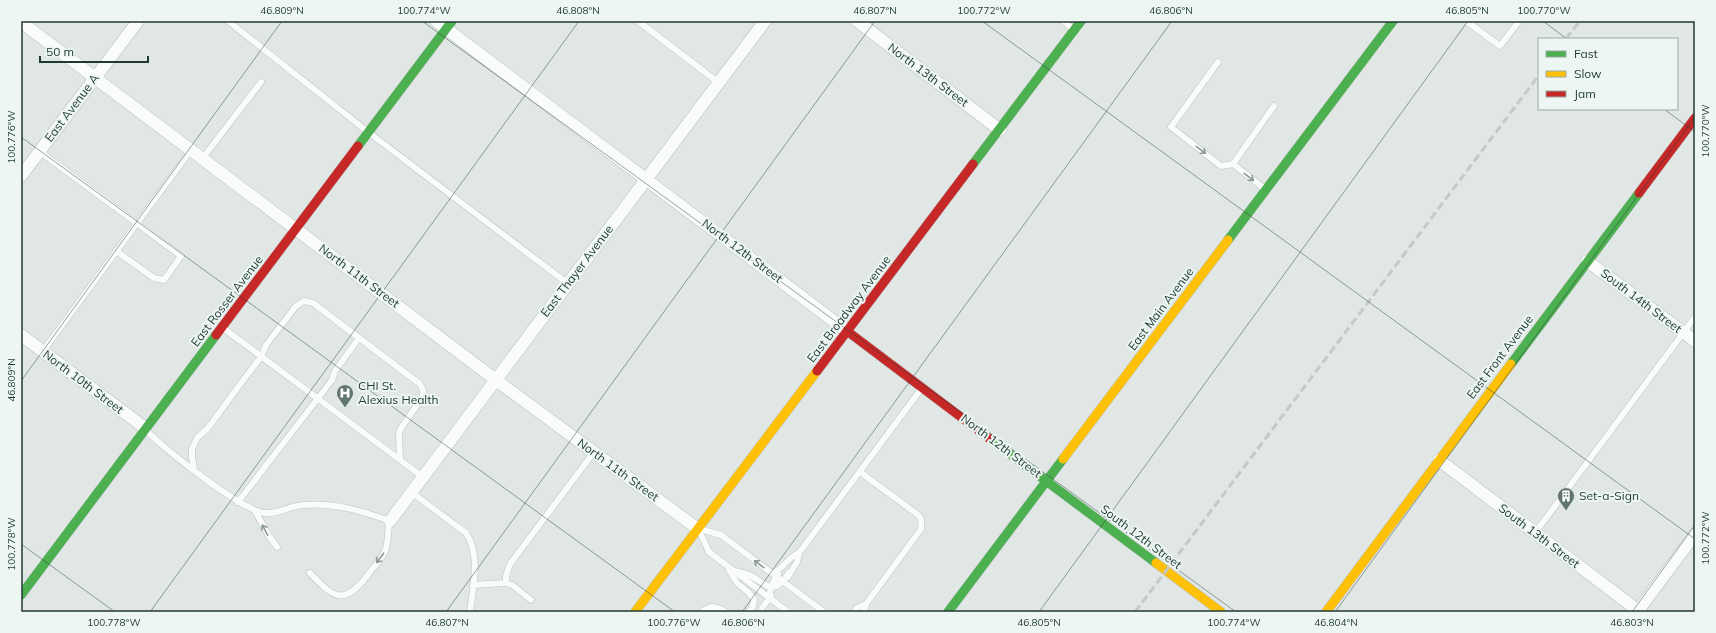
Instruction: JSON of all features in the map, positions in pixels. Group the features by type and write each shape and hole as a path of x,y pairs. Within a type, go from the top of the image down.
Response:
{"street":[{"name":"East Avenue A","path":"21,176 138,21"},
{"name":"East Thayer Avenue","path":"390,521 765,21"},
{"name":"North 13th Street","path":"857,21 1000,130"},
{"name":"East Broadway Avenue","path":"635,612 1081,21"},
{"name":"East Main Avenue","path":"948,612 1392,21"},
{"name":"North 11th Street","path":"21,22 496,380 698,529"},
{"name":"East Rosser Avenue","path":"21,595 368,132 445,23"},
{"name":"North 12th Street","path":"445,23 647,180 1047,481"},
{"name":"East Front Avenue","path":"1326,612 1695,118"},
{"name":"South 14th Street","path":"1587,261 1695,341"},
{"name":"North 10th Street","path":"21,335 145,428"},
{"name":"South 13th Street","path":"1439,460 1639,612"},
{"name":"South 12th Street","path":"1047,481 1221,612"},
{"path":"1639,612 1695,534"}],"lane":[{"path":"228,21 368,132 567,283"},
{"path":"638,21 719,83"},
{"path":"1063,21 1074,30"},
{"path":"1466,21 1500,46 1519,21"},
{"path":"1218,62 1171,127 1221,166 1233,164 1274,106"},
{"path":"202,159 262,82"},
{"path":"43,351 191,150"},
{"path":"39,152 181,256 164,280 154,278 116,251"},
{"path":"1233,164 1266,190"},
{"path":"194,470 192,456 197,438 208,428 261,357 266,345 296,306 304,301 313,304 420,384 424,391 422,398 401,428 399,434 400,460"},
{"path":"1535,533 1695,318"},
{"path":"222,327 422,477"},
{"path":"238,502 332,380 335,371 359,338"},
{"path":"770,598 774,575 783,568 791,558 799,553 923,388"},
{"path":"145,428 162,446 238,502 255,511 272,513 291,507 314,504 349,508 366,512 390,521 385,552 353,592 340,596 334,594 322,586 310,572"},
{"path":"506,583 506,576 510,564 594,452"},
{"path":"860,472 917,514 920,517 922,525 866,604 864,612"},
{"path":"411,492 466,533 472,542 475,551 475,560 470,612"},
{"path":"255,511 277,547"},
{"path":"698,529 709,552 788,612"},
{"path":"698,529 721,535 824,612"},
{"path":"761,610 797,562 799,553"},
{"path":"726,565 771,587 783,581"},
{"path":"726,565 737,583 754,599 753,606 749,612"},
{"path":"789,573 789,586"},
{"path":"473,585 506,583 512,585 530,600"},
{"path":"761,610 768,604 776,604"},
{"path":"854,612 857,608 866,604"},
{"path":"702,612 713,606 726,612"}],"railway":[{"path":"1567,38 1580,21"},
{"path":"1135,612 1538,76"}],"traffic: fast":[{"path":"358,146 452,21"},
{"path":"973,164 1081,21"},
{"path":"1228,240 1393,21"},
{"path":"1511,364 1639,193"},
{"path":"21,595 216,335"},
{"path":"990,439 1156,563"},
{"path":"948,612 1063,459"}],"traffic: slow":[{"path":"1063,459 1228,240"},
{"path":"1326,612 1511,364"},
{"path":"635,612 817,371"},
{"path":"1156,563 1221,612"}],"traffic: jam":[{"path":"1639,193 1695,118"},
{"path":"216,335 358,146"},
{"path":"817,371 973,164"},
{"path":"847,331 990,439"}],"place":[{"name":"CHI St. Alexius Health","path":"345,408"},
{"name":"Set-a-Sign","path":"1566,511"}]}
